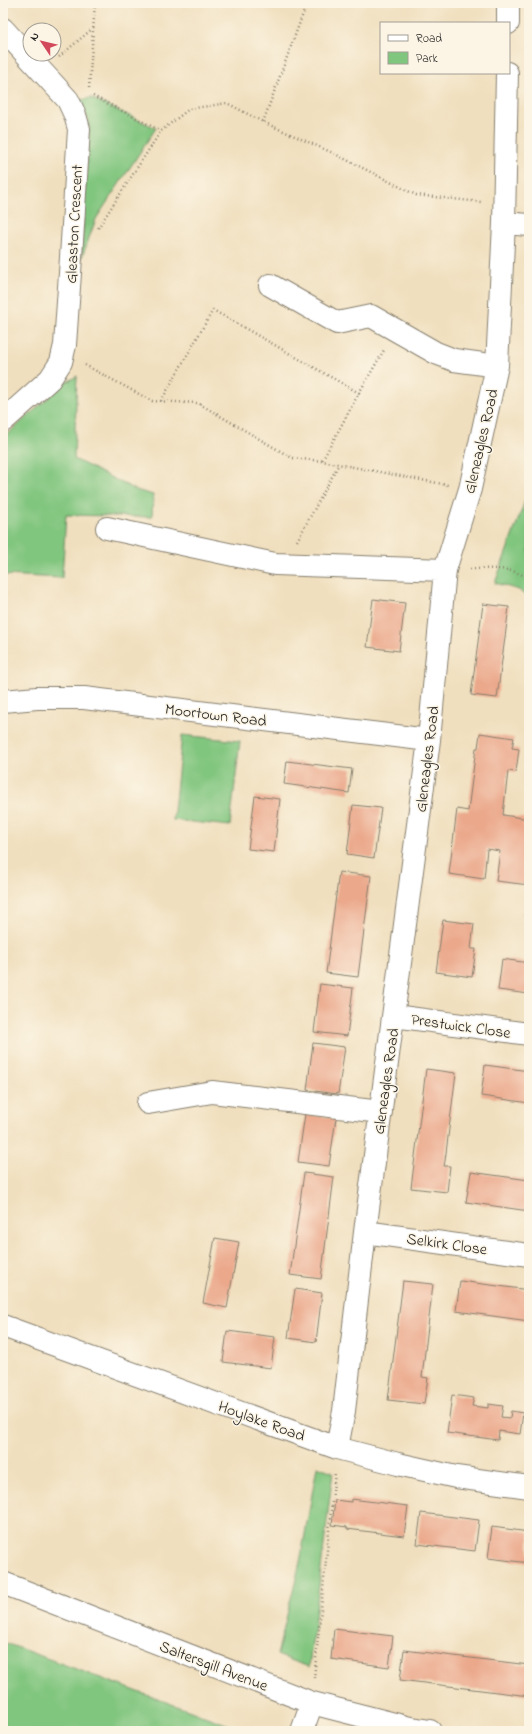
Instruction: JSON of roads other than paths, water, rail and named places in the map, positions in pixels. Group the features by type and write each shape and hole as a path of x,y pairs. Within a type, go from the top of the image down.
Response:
{"street":[{"path":"508,3 508,22"},
{"name":"Gleaston Crescent","path":"3,29 68,100 75,115 79,129 65,345 61,362 50,379 3,421"},
{"name":"Gleneagles Road","path":"338,1448 344,1411 380,1112 394,1016 429,740 445,570 470,489 497,366 504,214 507,74"},
{"path":"504,214 529,225"},
{"path":"270,284 337,323 371,316 436,353 454,360 497,366"},
{"path":"107,528 275,564 445,570"},
{"name":"Moortown Road","path":"3,701 37,698 84,698 429,740"},
{"name":"Prestwick Close","path":"394,1016 529,1034"},
{"path":"148,1103 212,1092 380,1112"},
{"name":"Selkirk Close","path":"365,1232 529,1255"},
{"name":"Hoylake Road","path":"3,1326 338,1448 398,1464 456,1477 529,1487"},
{"name":"Saltersgill Avenue","path":"3,1583 312,1703 406,1727 430,1731"},
{"path":"302,1731 312,1703"}]}
